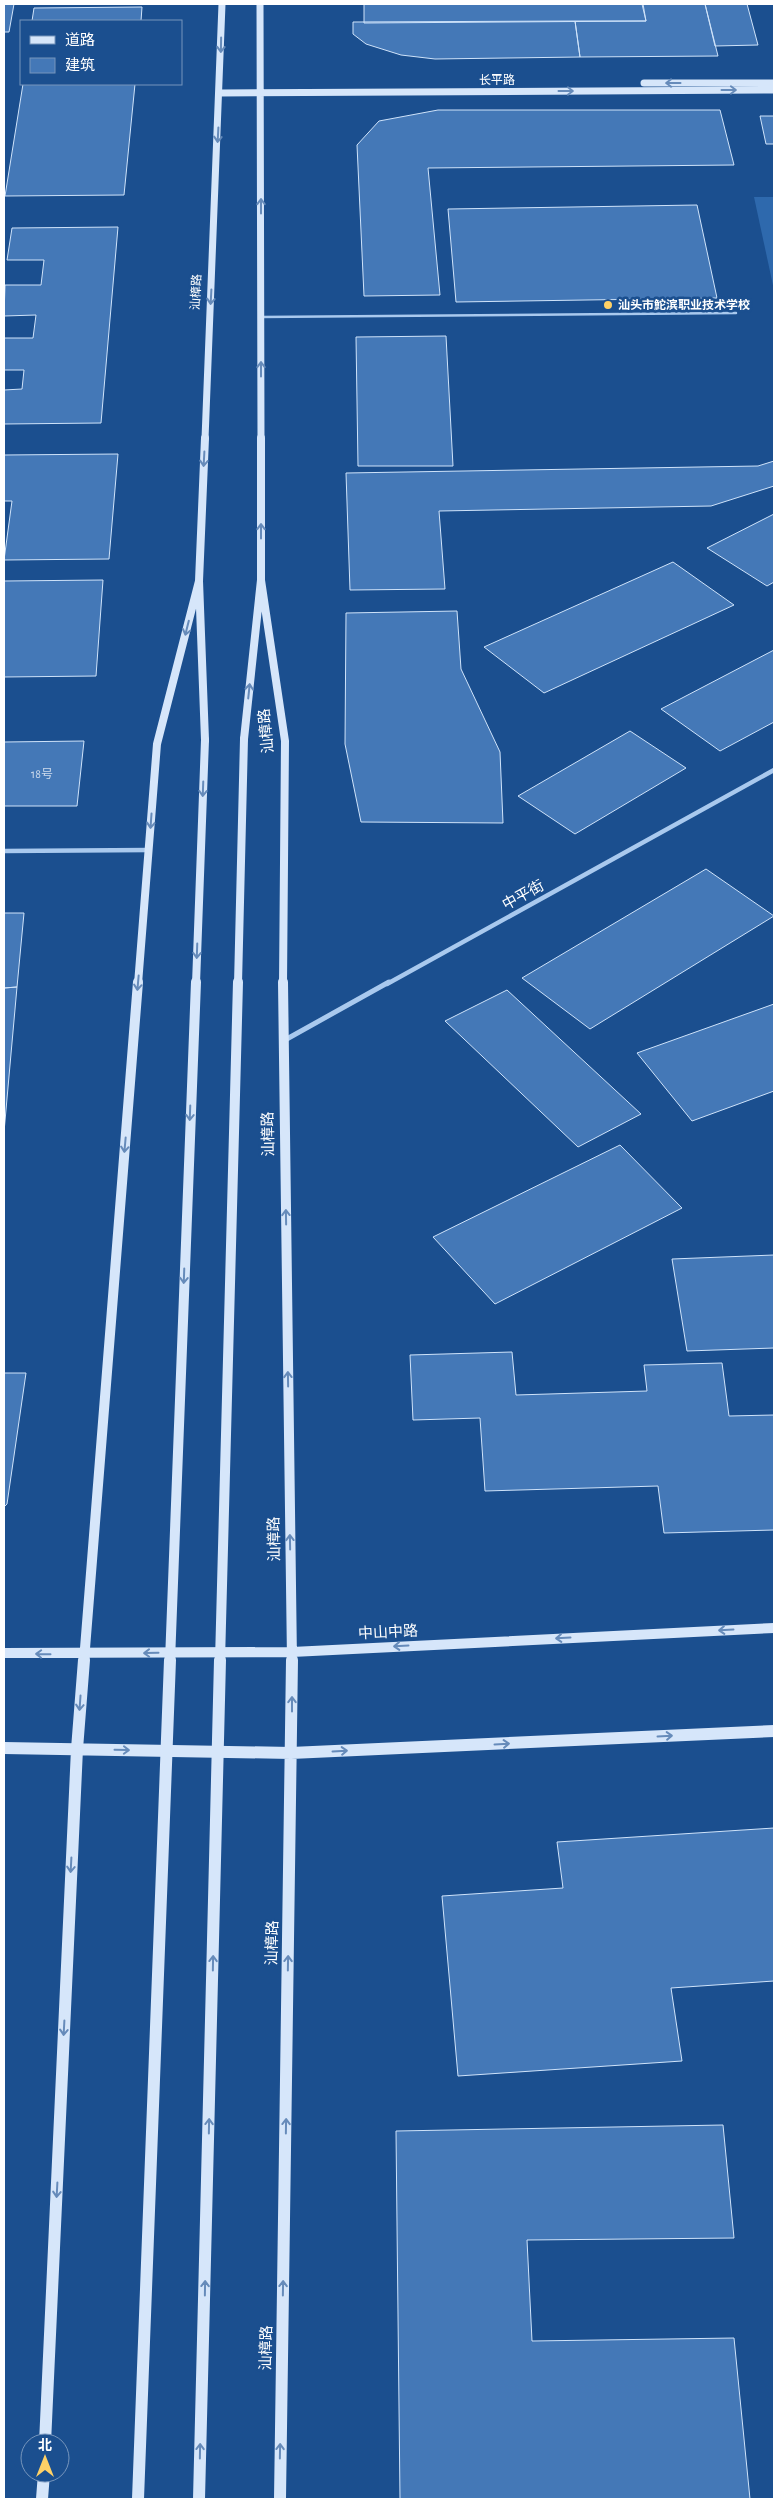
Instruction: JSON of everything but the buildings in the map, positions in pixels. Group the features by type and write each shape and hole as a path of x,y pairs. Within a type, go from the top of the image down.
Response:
{"street":[{"name":"汕樟路","path":"138,2499 205,740 199,581 222,4"},
{"name":"汕樟路","path":"199,2499 244,740 262,580 260,4"},
{"name":"长平路","path":"261,89 774,82"},
{"name":"长平路","path":"220,89 774,90"},
{"name":"汕樟路","path":"262,580 285,742 283,1041 292,1652 280,2499"},
{"name":"汕樟路","path":"45,2433 83,1654 157,744 199,581"},
{"name":"中平街","path":"283,1041 774,770"},
{"path":"4,851 149,850"},
{"name":"中山中路","path":"4,1653 292,1652 774,1628"},
{"path":"4,1748 291,1753 774,1731"},
{"path":"42,2499 43,2483"}],"lane":[{"path":"261,317 736,313"}],"shaded area":[{"path":"754,197 774,197 774,290"}],"place":[{"name":"汕头市鮀滨职业技术学校","path":"608,305"}]}
